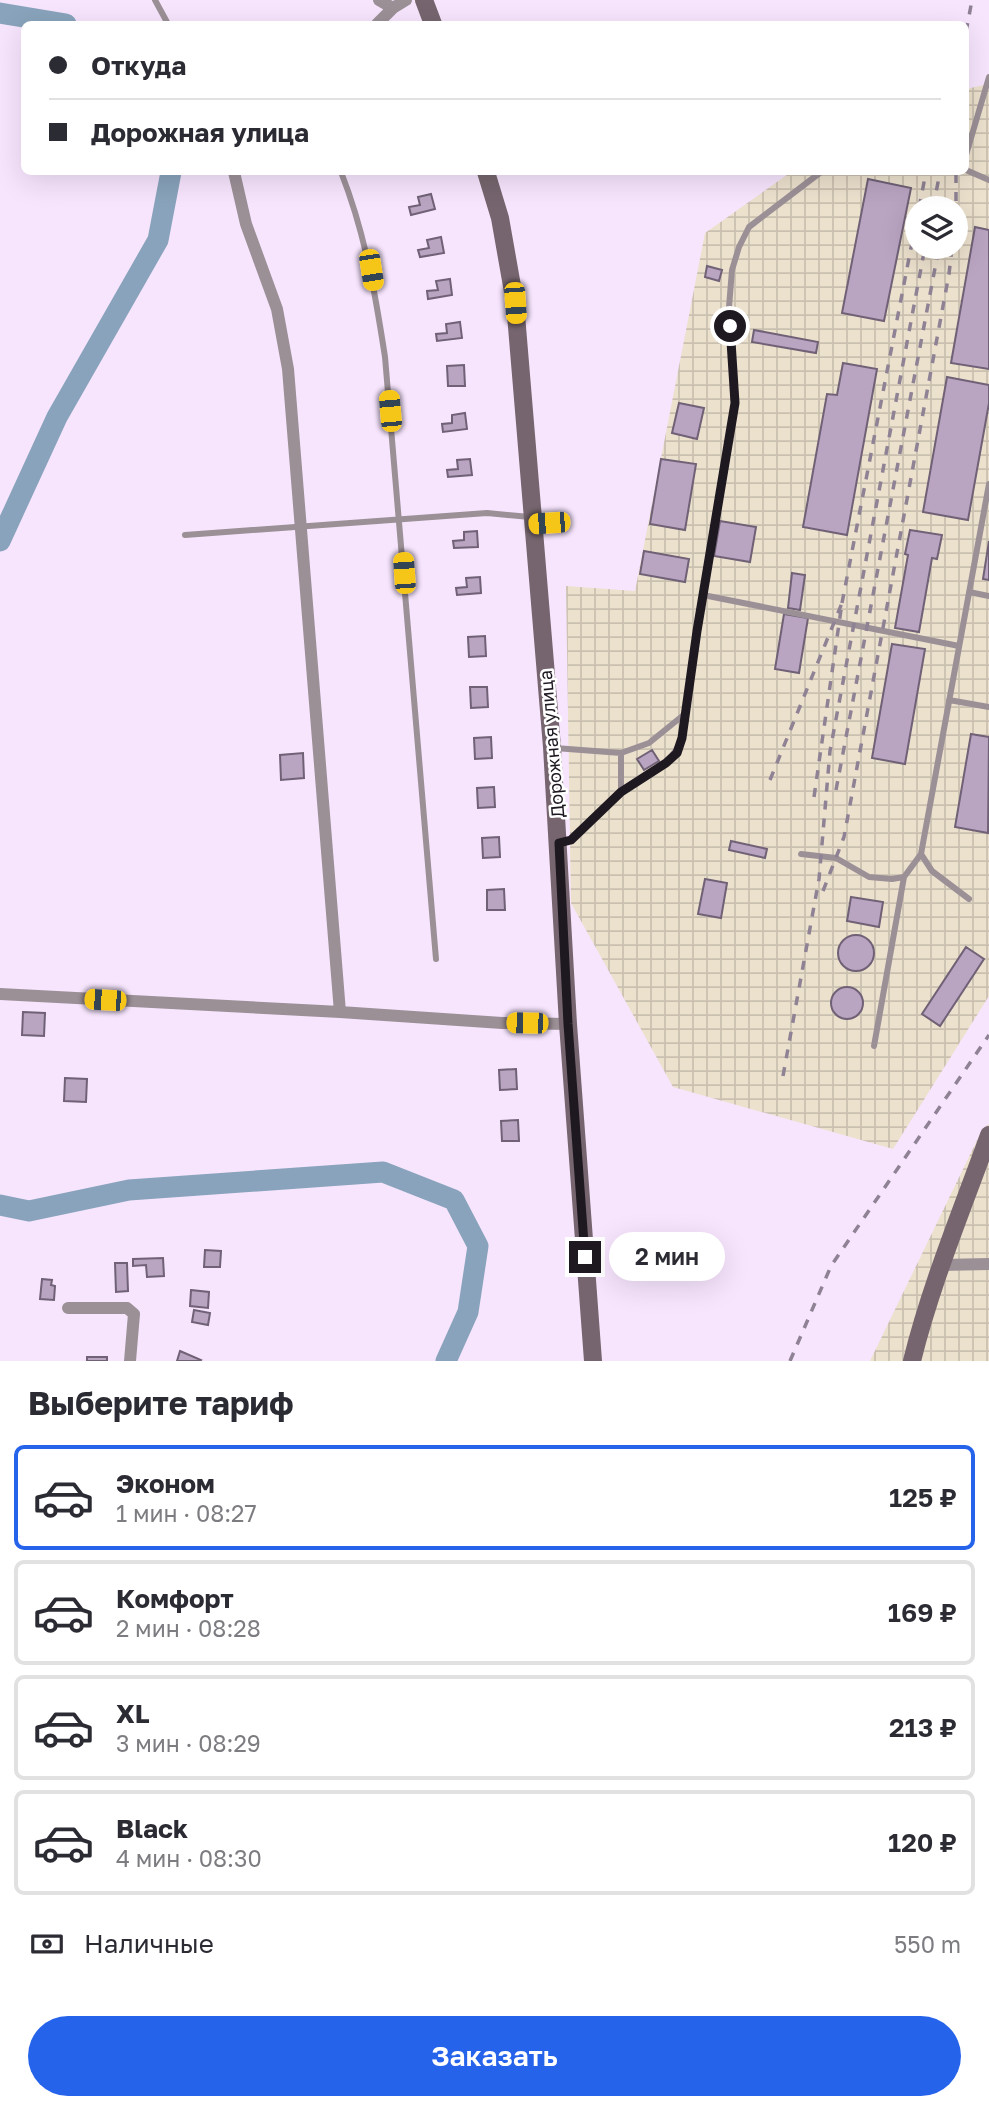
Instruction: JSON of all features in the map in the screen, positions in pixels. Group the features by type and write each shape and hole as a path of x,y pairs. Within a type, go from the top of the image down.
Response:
{"street":[{"path":"379,0 393,8"},
{"path":"380,21 406,0"},
{"path":"424,0 432,21"},
{"path":"234,175 246,224 267,275 277,309 288,369 340,1012"},
{"name":"Дорожная улица","path":"487,175 500,218 515,303 552,747 568,1024 593,1361"},
{"path":"0,994 502,1023 568,1024"},
{"path":"912,1361 941,1265 989,1135"},
{"path":"941,1265 989,1264"},
{"path":"68,1308 127,1308 134,1314 130,1361"}],"lane":[{"path":"155,0 166,21"},
{"path":"969,147 985,105 989,77"},
{"path":"969,171 989,180"},
{"path":"342,175 371,270 385,357 436,959"},
{"path":"559,843 571,840 621,792 677,753 682,738 735,403 729,307 733,270 739,247 749,227 817,175"},
{"path":"874,1046 904,877 921,854 989,484"},
{"path":"186,536 486,513 532,521 566,523"},
{"path":"969,592 989,596"},
{"path":"703,595 959,646"},
{"path":"949,700 989,707"},
{"path":"552,747 621,753 649,743 686,713"},
{"path":"621,753 621,792"},
{"path":"801,854 836,859 869,877 904,877"},
{"path":"921,854 932,871 969,899"}],"shaded area":[{"path":"989,84 989,996 893,1149 673,1087 571,903 566,586 635,591 705,233 787,175 969,175 969,88"},
{"path":"989,1124 989,1361 870,1361 982,1130"}],"building":[{"path":"868,179 911,188 909,196 905,196 905,218 884,321 842,313"},
{"path":"431,194 435,209 411,215 409,207 420,205 418,197"},
{"path":"975,227 989,230 989,369 951,363"},
{"path":"441,237 444,253 420,257 418,250 429,248 427,240"},
{"path":"707,266 722,270 719,281 705,277"},
{"path":"450,279 452,295 428,299 427,291 438,290 436,281"},
{"path":"460,322 462,338 437,341 436,334 447,333 446,324"},
{"path":"754,330 818,342 816,353 752,342"},
{"path":"843,363 877,369 847,535 803,527 827,394 837,395"},
{"path":"464,365 465,386 448,386 447,366"},
{"path":"947,377 989,385 989,403 968,520 923,512"},
{"path":"679,403 704,408 697,439 672,433"},
{"path":"465,413 467,429 443,432 442,424 452,423 452,415"},
{"path":"470,459 472,475 448,477 447,470 458,469 457,460"},
{"path":"661,459 696,464 685,530 650,524"},
{"path":"720,521 756,527 750,562 714,556"},
{"path":"910,530 942,535 937,559 932,558 919,632 895,628"},
{"path":"477,531 478,547 454,548 453,541 464,540 464,532"},
{"path":"989,541 989,580 983,579"},
{"path":"644,551 689,559 685,582 640,574"},
{"path":"792,573 805,575 800,610 788,608"},
{"path":"480,577 481,593 457,595 456,588 467,587 466,578"},
{"path":"784,614 808,618 799,673 775,669"},
{"path":"485,636 486,656 469,657 468,637"},
{"path":"892,644 925,649 905,764 872,758"},
{"path":"470,687 487,687 488,707 471,708"},
{"path":"971,734 989,737 988,833 955,827"},
{"path":"491,737 492,758 475,759 474,738"},
{"path":"652,750 659,761 644,770 637,759"},
{"path":"303,753 304,778 281,780 280,755"},
{"path":"494,787 495,807 478,808 477,788"},
{"path":"499,837 500,857 483,858 482,838"},
{"path":"731,841 767,849 765,858 729,850"},
{"path":"705,879 727,883 721,918 698,914"},
{"path":"504,889 505,910 487,910 487,890"},
{"path":"851,897 883,902 879,927 847,921"},
{"path":"856,935 868,941 874,953 868,965 856,971 844,965 838,953 844,941"},
{"path":"966,947 984,959 940,1026 922,1014"},
{"path":"847,987 859,991 863,1003 859,1015 847,1019 835,1015 831,1003 835,991"},
{"path":"23,1012 45,1013 44,1036 22,1035"},
{"path":"516,1069 517,1089 500,1090 499,1070"},
{"path":"65,1078 87,1079 86,1102 64,1101"},
{"path":"518,1120 519,1141 502,1141 501,1121"},
{"path":"205,1250 221,1251 220,1267 204,1267"},
{"path":"163,1258 164,1276 147,1277 146,1265 133,1266 133,1259"},
{"path":"115,1263 127,1263 128,1291 116,1292"},
{"path":"42,1279 52,1280 51,1285 55,1286 54,1300 40,1299"},
{"path":"191,1290 209,1292 208,1308 190,1306"},
{"path":"194,1310 210,1313 208,1325 192,1322"},
{"path":"180,1351 201,1360 177,1361"},
{"path":"87,1357 107,1357 107,1361 87,1361"}],"waterway":[{"path":"0,13 48,21"},
{"path":"0,541 57,417 158,240 170,175"},
{"path":"0,1205 29,1211 129,1190 383,1172 454,1200 478,1246 468,1312 446,1361"}],"railway":[{"path":"968,21 972,0"},
{"path":"921,196 925,175"},
{"path":"935,196 939,175"},
{"path":"956,175 956,196"},
{"path":"842,603 909,259"},
{"path":"783,1076 819,879 830,751 923,259"},
{"path":"836,790 937,259"},
{"path":"823,891 844,837 951,259"},
{"path":"770,780 842,603 814,797"},
{"path":"790,1361 831,1266 989,1035"}],"route":[{"path":"585,1257 568,1024 559,843 571,840 621,792 666,763 677,753 682,738 735,403 730,326"}]}
